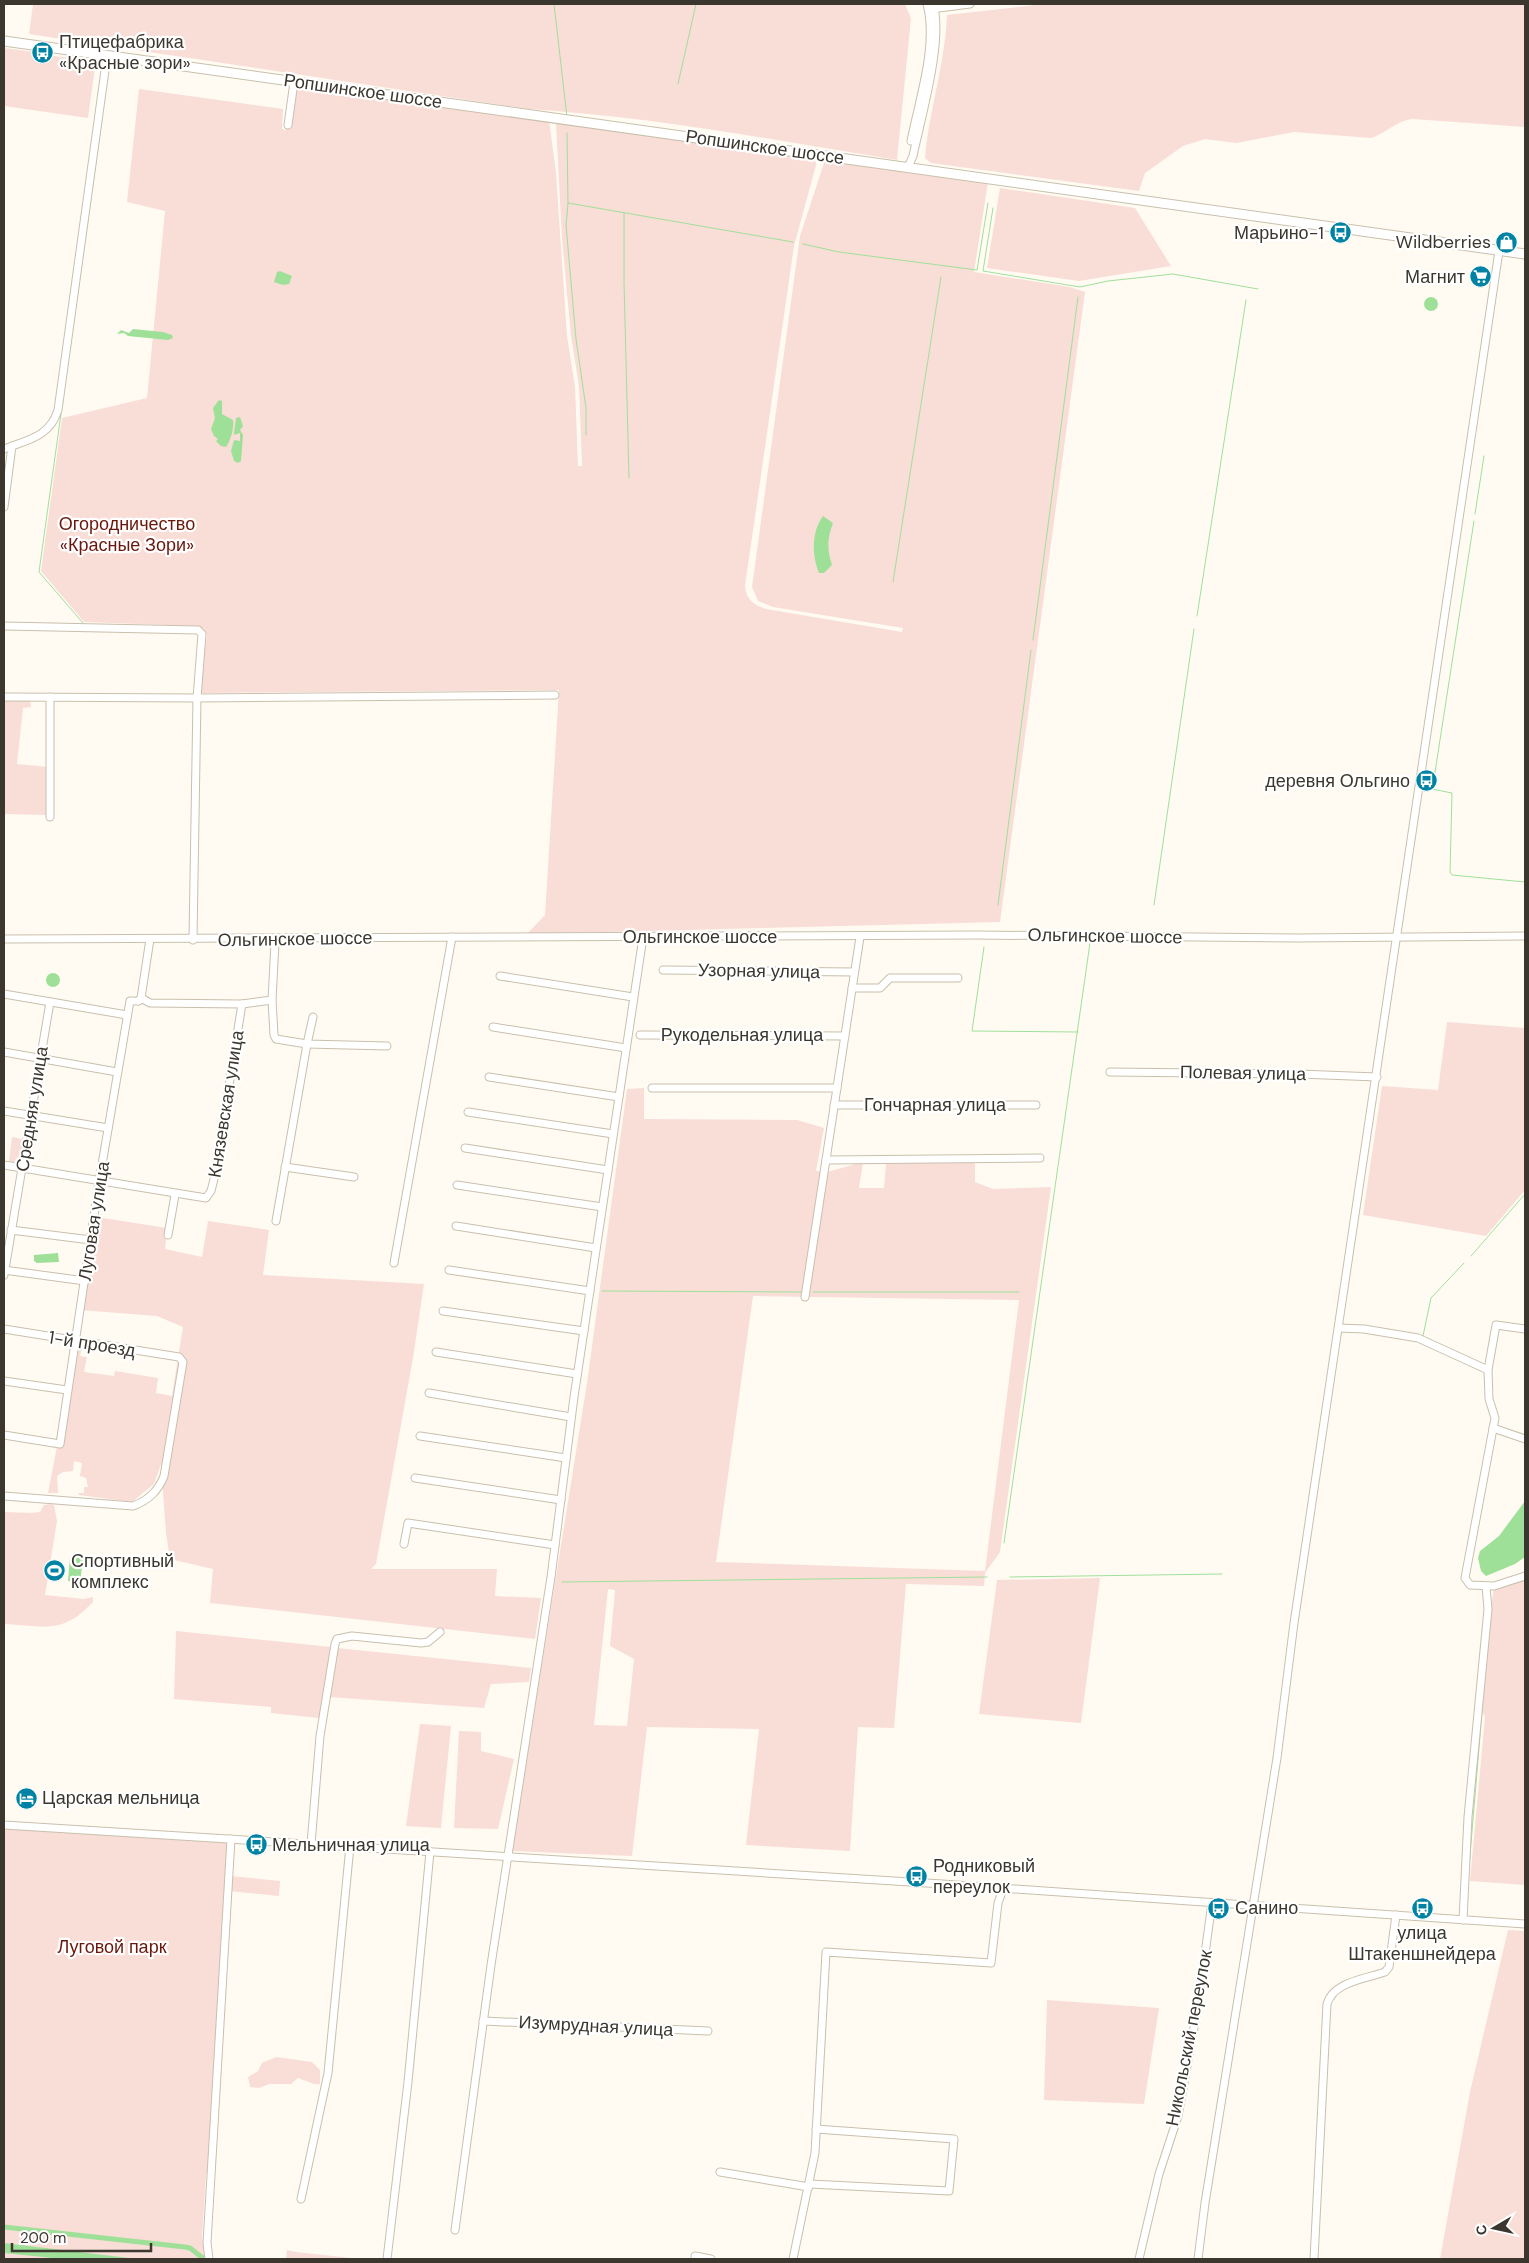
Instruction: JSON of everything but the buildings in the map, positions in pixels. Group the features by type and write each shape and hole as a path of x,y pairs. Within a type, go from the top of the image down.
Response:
{"main road":[{"name":"Ропшинское шоссе","path":"4,41 1525,254"}],"street":[{"path":"908,167 913,156 934,57 936,36 931,6 970,4"},
{"path":"4,449 45,431 54,421 58,410 107,56"},
{"path":"288,125 294,82"},
{"path":"1198,2259 1205,2203 1276,1758 1294,1623 1499,251"},
{"path":"4,507 12,446"},
{"path":"4,626 198,630 203,637 197,698 193,940"},
{"path":"4,697 197,698 554,695"},
{"path":"50,697 50,817"},
{"path":"394,1263 452,936"},
{"name":"Ольгинское шоссе","path":"4,939 193,940 452,936 1525,936"},
{"path":"454,2230 483,2020 555,1545 577,1374 642,937"},
{"path":"805,1297 860,937"},
{"name":"Луговая улица","path":"4,1435 60,1444 99,1182 127,1015 130,1001 142,998 150,939"},
{"path":"273,939 275,943 272,1000 274,1036 276,1039 307,1044 387,1046"},
{"name":"Узорная улица","path":"663,970 854,972"},
{"path":"500,976 634,997"},
{"path":"852,988 880,988 890,978 958,978"},
{"path":"4,994 127,1015"},
{"path":"136,1001 144,1000 150,1003 242,1004 272,1000"},
{"name":"Средняя улица","path":"4,1272 50,1002"},
{"name":"Князевская улица","path":"175,1195 202,1199 209,1195 214,1179 242,1004"},
{"path":"276,1221 313,1017"},
{"path":"493,1027 626,1048"},
{"name":"Рукодельная улица","path":"640,1034 845,1036"},
{"path":"4,1052 117,1072"},
{"name":"Полевая улица","path":"1110,1072 1318,1074 1376,1077"},
{"path":"489,1077 619,1097"},
{"path":"652,1088 837,1088"},
{"name":"Гончарная улица","path":"834,1105 1036,1105"},
{"path":"4,1111 108,1128"},
{"path":"468,1112 613,1134"},
{"path":"465,1148 608,1170"},
{"path":"826,1160 1040,1158"},
{"path":"4,1165 175,1195 168,1235"},
{"path":"285,1167 354,1177"},
{"path":"457,1185 602,1207"},
{"path":"456,1226 596,1248"},
{"path":"11,1230 91,1240"},
{"path":"449,1270 590,1291"},
{"path":"4,1272 85,1281"},
{"path":"443,1311 584,1331"},
{"path":"1525,1329 1496,1325 1488,1370 1489,1399 1495,1418 1465,1578 1470,1585 1486,1587 1525,1576"},
{"path":"1339,1328 1364,1329 1418,1338 1488,1370"},
{"name":"1-й проезд","path":"4,1329 76,1342 180,1357 183,1362 164,1476 159,1488 141,1503 134,1506 4,1496"},
{"path":"436,1352 577,1374"},
{"path":"4,1381 67,1390"},
{"path":"428,1393 571,1417"},
{"path":"1493,1428 1525,1439"},
{"path":"420,1436 566,1458"},
{"path":"415,1478 560,1500"},
{"path":"404,1544 408,1523 555,1545"},
{"path":"1463,1920 1468,1817 1488,1609 1486,1587"},
{"path":"311,1844 320,1736 334,1644 337,1639 352,1636 421,1643 428,1642 440,1632"},
{"path":"4,1825 1396,1914 1525,1924"},
{"path":"209,2259 207,2243 231,1839"},
{"path":"301,2199 328,2073 350,1846"},
{"path":"387,2259 408,2082 430,1852"},
{"path":"793,2259 809,2186 816,2129 826,1952 991,1963 998,1903 1003,1889"},
{"name":"Никольский переулок","path":"1139,2259 1159,2174 1178,2116 1197,2012 1212,1903"},
{"path":"1314,2259 1327,2004 1330,1994 1337,1988 1385,1972 1390,1963 1396,1914"},
{"name":"Изумрудная улица","path":"483,2020 708,2031"},
{"path":"720,2172 809,2186 949,2191 954,2139 816,2129"},
{"path":"695,2256 712,2259"}],"green space":[{"path":"33,4 905,4 911,18 897,160 668,123 529,109 29,34"},
{"path":"1044,4 1525,4 1525,127 1413,119 1397,124 1371,138 1294,132 1236,143 1205,139 1183,146 1145,173 1139,191 931,163 925,158 946,33 947,15"},
{"path":"4,48 35,52 40,55 96,60 88,118 4,106"},
{"name":"Огородничество «Красные Зори»","path":"293,84 549,120 556,173 567,336 575,387 578,466 582,466 579,386 571,336 562,239 556,123 562,122 815,158 816,165 794,246 745,586 751,601 766,609 902,632 903,628 773,607 758,601 752,587 800,236 825,160 988,182 974,272 1070,287 1085,292 1000,922 527,934 545,915 559,690 200,693 198,689 207,636 204,629 197,626 84,622 41,571 62,418 147,398 165,211 127,202 139,89 283,109 282,129 286,130"},
{"path":"1000,188 1135,208 1171,266 1079,281 987,268"},
{"path":"4,699 30,699 31,707 23,708 17,764 49,767 48,815 4,814"},
{"path":"1447,1022 1525,1028 1525,1190 1486,1236 1363,1215 1382,1086 1438,1090"},
{"path":"644,1088 644,1119 797,1120 824,1128 816,1171 827,1172 863,1162 859,1188 884,1188 886,1163 975,1163 975,1182 993,1189 1051,1187 1000,1552 985,1573 984,1586 906,1584 894,1728 858,1727 850,1851 746,1845 759,1729 647,1727 632,1856 512,1851 587,1383 627,1089","holes":["753,1296 1019,1300 985,1571 716,1562","608,1589 615,1590 610,1646 634,1659 627,1726 594,1725"]},
{"path":"12,1137 22,1139 19,1163 9,1161"},
{"path":"96,1217 167,1228 165,1249 202,1257 208,1221 269,1230 263,1275 424,1284 413,1358 376,1564 371,1569 497,1569 495,1596 541,1598 535,1639 210,1603 213,1569 170,1559 166,1533 161,1464 154,1484 132,1502 79,1495 78,1493 84,1493 84,1487 88,1487 86,1478 80,1476 82,1463 74,1461 73,1471 63,1472 57,1476 58,1493 48,1493 77,1343 83,1343 80,1356 87,1357 84,1372 114,1376 115,1371 158,1378 156,1393 172,1396 183,1327 157,1316 80,1310"},
{"path":"44,1505 54,1505 57,1521 45,1595 84,1599 93,1597 93,1602 82,1613 62,1624 42,1627 4,1624 4,1512 40,1512"},
{"path":"1100,1578 1081,1723 979,1714 997,1580"},
{"path":"1525,1579 1525,1885 1470,1881 1485,1717 1478,1702 1494,1587"},
{"path":"176,1631 331,1647 319,1718 271,1713 271,1707 174,1699"},
{"path":"337,1648 531,1668 529,1682 491,1684 484,1708 329,1697"},
{"path":"420,1724 451,1726 441,1828 406,1826"},
{"path":"459,1731 481,1732 481,1751 514,1759 498,1829 454,1828"},
{"name":"Луговой парк","path":"4,1829 228,1841 209,2173 206,2174 202,2238 212,2259 4,2259"},
{"path":"230,1876 280,1881 279,1896 229,1891"},
{"path":"1508,1930 1525,1931 1525,2259 1440,2259 1470,2092"},
{"path":"1047,2000 1159,2008 1144,2104 1044,2100"},
{"path":"276,2057 312,2062 320,2070 320,2084 314,2084 298,2078 291,2084 269,2084 259,2088 250,2087 248,2077 258,2071 262,2063"},
{"path":"287,2250 296,2252 360,2259 286,2259"}],"shaded area":[{"path":"280,271 292,276 289,284 283,285 274,282 277,272"},
{"path":"1428,297 1434,297 1438,304 1434,311 1428,311 1424,307 1424,301"},
{"path":"133,329 163,332 172,335 173,338 168,340 128,336 124,333 117,334 121,330 129,333"},
{"path":"219,400 222,401 222,414 233,420 232,434 226,447 221,446 216,441 218,439 214,436 211,429 215,418 213,408"},
{"path":"240,417 243,426 240,430 243,435 241,461 238,463 234,461 231,451 234,440 240,441 240,433 234,435 234,433 236,418"},
{"path":"823,516 833,523 828,544 832,565 824,573 819,573 815,559 814,544 816,530"},
{"path":"50,973 56,973 60,980 56,987 50,987 46,983 46,977"},
{"path":"58,1253 59,1262 37,1263 34,1261 34,1255"},
{"path":"1525,1501 1525,1557 1515,1564 1486,1576 1481,1571 1478,1558 1480,1551 1499,1536"},
{"path":"70,1557 83,1558 80,1583 68,1581"},
{"path":"4,2243 136,2259 62,2259 4,2253"}],"waterway":[{"path":"554,4 567,117"},
{"path":"678,84 696,4"},
{"path":"83,623 39,572 102,119"},
{"path":"567,133 568,203 566,225 576,339 586,408 586,435"},
{"path":"568,203 793,242"},
{"path":"803,244 839,252 977,270 988,203"},
{"path":"993,208 983,271 1080,287 1108,281 1173,274 1258,289"},
{"path":"624,213 629,478"},
{"path":"893,582 941,277"},
{"path":"1033,640 1078,297"},
{"path":"1197,616 1246,300"},
{"path":"1475,514 1484,456"},
{"path":"1433,785 1474,521"},
{"path":"1154,905 1194,629"},
{"path":"998,905 1031,650"},
{"path":"1432,789 1452,793 1450,872 1452,875 1525,882"},
{"path":"1004,1543 1090,943"},
{"path":"984,947 972,1031 1078,1032"},
{"path":"1471,1256 1525,1194"},
{"path":"1423,1336 1431,1298 1464,1263"},
{"path":"602,1291 802,1292"},
{"path":"813,1292 1019,1292"},
{"path":"1010,1577 1222,1574"},
{"path":"562,1582 987,1577"},
{"path":"1469,1867 1482,1712"},
{"path":"4,2227 185,2247 190,2248 204,2259"}],"place":[{"name":"Птицефабрика «Красные зори»","path":"43,52"},
{"name":"Марьино-1","path":"1340,233"},
{"name":"Wildberries","path":"1507,242"},
{"name":"Магнит","path":"1481,277"},
{"name":"деревня Ольгино","path":"1426,781"},
{"name":"Спортивный комплекс","path":"55,1571"},
{"name":"Царская мельница","path":"26,1798"},
{"name":"Мельничная улица","path":"256,1845"},
{"name":"Родниковый переулок","path":"917,1876"},
{"name":"Санино","path":"1219,1908"},
{"name":"улица Штакеншнейдера","path":"1422,1908"}]}
